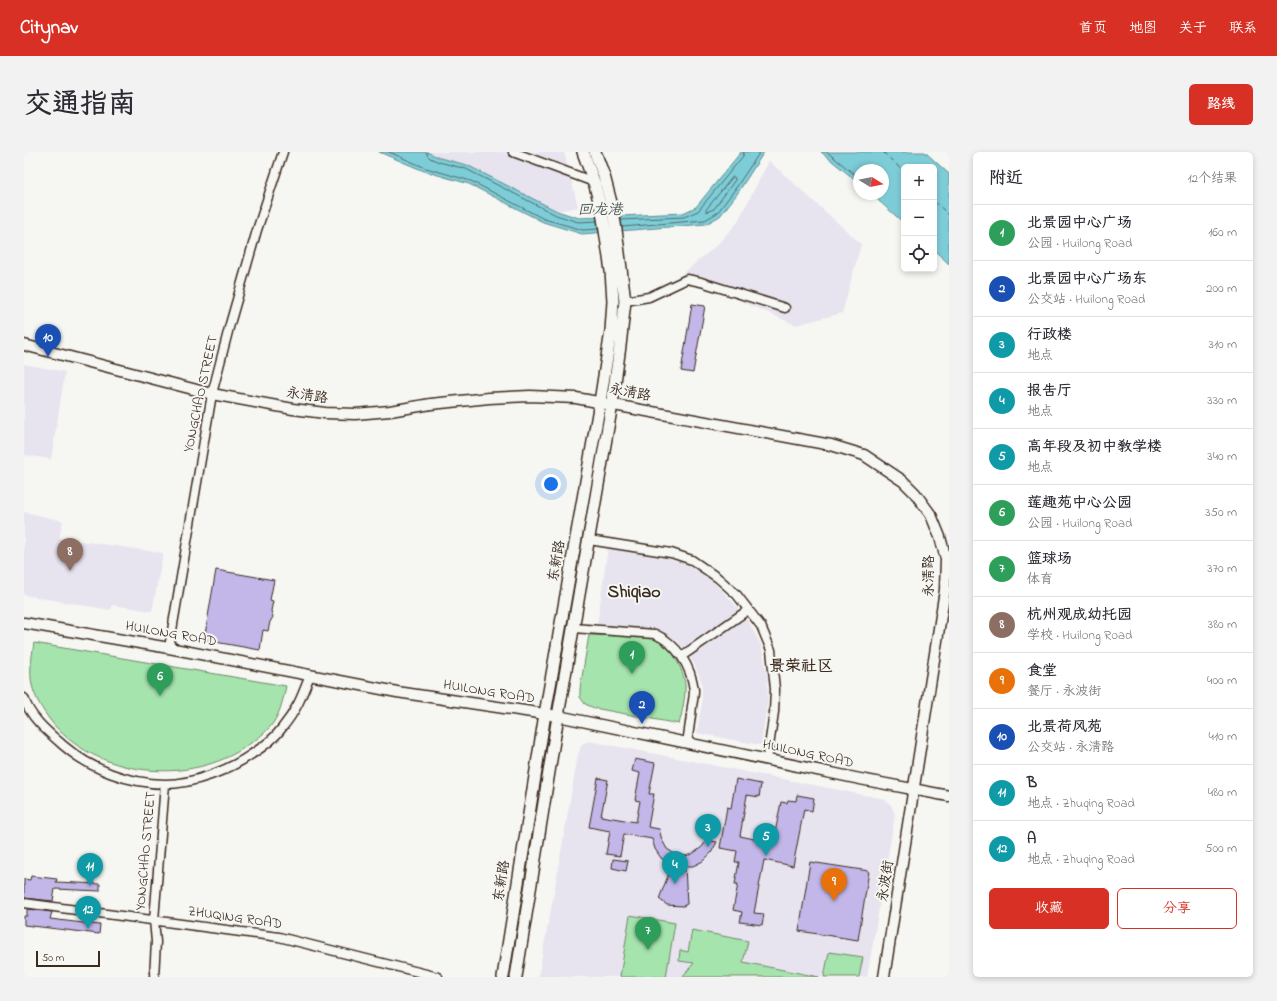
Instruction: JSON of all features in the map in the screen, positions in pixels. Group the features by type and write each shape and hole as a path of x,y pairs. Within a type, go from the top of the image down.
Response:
{"main road":[{"name":"东新路","path":"583,152 607,211"},
{"name":"东新路","path":"516,977 558,716 612,404 625,301 607,211 604,176 595,152"},
{"name":"东新路","path":"503,977 545,714 600,402 611,331 612,237"}],"street":[{"name":"YONGCHAO STREET","path":"169,648 212,394 257,230 283,152"},
{"path":"513,152 594,182"},
{"path":"625,301 649,297 687,279 785,308"},
{"name":"永清路","path":"24,345 212,394 293,409 324,413 355,414 489,398 523,396 576,398 831,445 864,455 903,482 916,493 931,515 940,537 946,559 945,590 914,790"},
{"path":"589,540 670,553 692,560 718,578 737,596 761,626 771,650 775,689 767,760"},
{"path":"682,656 748,610"},
{"name":"HUILONG ROAD","path":"24,622 397,692 558,716 767,760 949,796"},
{"path":"573,628 655,634 665,639 682,656 688,669 694,691 688,743"},
{"path":"24,698 27,708 48,732 73,754 93,766 117,776 165,784 210,775 237,764 262,747 282,730 299,705 310,675"},
{"name":"YONGCHAO STREET","path":"154,977 156,942 154,920 165,784"},
{"name":"永波街","path":"884,977 914,790"},
{"name":"ZHUQING ROAD","path":"24,903 279,937 438,977"}],"shaded area":[{"path":"427,152 564,152 578,207 557,211 467,165 440,158"},
{"path":"769,161 861,244 842,313 796,325 720,292 691,285 681,275 717,245 737,223"},
{"path":"24,364 65,372 51,459 24,455"},
{"path":"24,512 63,521 59,538 163,553 152,611 112,605 111,610 24,595"},
{"path":"608,548 664,558 687,564 711,580 732,601 748,621 761,645 767,674 768,698 761,745 697,733 702,703 702,683 688,653 677,641 662,632 642,628 597,625"},
{"path":"589,741 884,799 891,805 895,815 867,977 538,977 578,755 582,744"}],"green space":[{"path":"589,635 646,637 660,640 664,643 676,659 682,672 685,684 679,724 594,708 585,704 580,697 580,689"},
{"path":"34,643 286,686 280,709 273,723 265,732 248,745 225,758 199,767 172,771 144,770 117,764 91,754 69,739 50,720 39,703 32,685 31,669"},
{"path":"630,915 675,923 666,977 620,977"},
{"path":"692,930 748,941 743,962 819,977 682,977 694,963 679,961 680,950 688,952"},
{"path":"829,952 863,957 859,977 824,977"}],"water":[{"path":"379,152 427,152 440,158 467,165 557,211 579,218 683,213 696,207 741,152 764,152 737,194 720,216 706,224 582,234 543,222 469,184 424,171"},
{"path":"821,152 925,152 949,174 949,264 937,253 937,164 901,164 901,220 878,200 889,200 889,164 853,164 853,178"}],"building":[{"path":"692,304 705,306 693,373 681,371"},
{"path":"216,570 274,580 270,600 273,601 271,611 273,617 268,631 263,630 260,650 204,640"},
{"path":"635,759 655,763 649,794 654,794 648,827 659,829 662,840 667,849 675,854 685,856 698,850 703,846 706,840 717,842 711,853 703,861 693,866 685,866 687,904 683,906 667,905 659,899 672,865 661,858 655,849 652,839 624,834 620,856 606,854 610,831 589,827 598,778 608,780 601,816 636,822 640,801 635,800 640,773 632,771"},
{"path":"736,779 761,784 759,797 747,795 740,836 773,843 781,802 787,803 788,800 796,801 797,795 814,798 812,811 804,809 793,866 764,860 754,913 764,914 762,925 740,922 742,912 733,910 738,884 735,884 739,862 735,862 737,851 720,848 727,807 731,808"},
{"path":"613,859 628,861 626,871 612,868"},
{"path":"810,862 869,871 858,940 799,931"},
{"path":"31,876 57,879 56,882 100,884 100,891 55,889 53,901 24,898 24,879 30,880"},
{"path":"27,909 52,912 50,919 100,925 99,934 24,925 24,916 27,916"}],"ferry route":[{"path":"883,152 901,169"},
{"path":"937,204 949,215"}],"place":[{"name":"北景荷风苑","path":"48,357"},
{"name":"杭州观成幼托园","path":"70,571"},
{"name":"北景园中心广场","path":"632,674"},
{"name":"莲趣苑中心公园","path":"160,696"},
{"name":"北景园中心广场东","path":"642,724"},
{"name":"行政楼","path":"708,847"},
{"name":"高年段及初中教学楼","path":"766,856"},
{"name":"报告厅","path":"675,884"},
{"name":"B","path":"90,886"},
{"name":"食堂","path":"834,901"},
{"name":"A","path":"88,929"},
{"name":"篮球场","path":"648,950"}],"district":[{"name":"Shiqiao","path":"634,593"},
{"name":"景荣社区","path":"801,667"}],"water label":[{"name":"回龙港","path":"600,210"}]}
